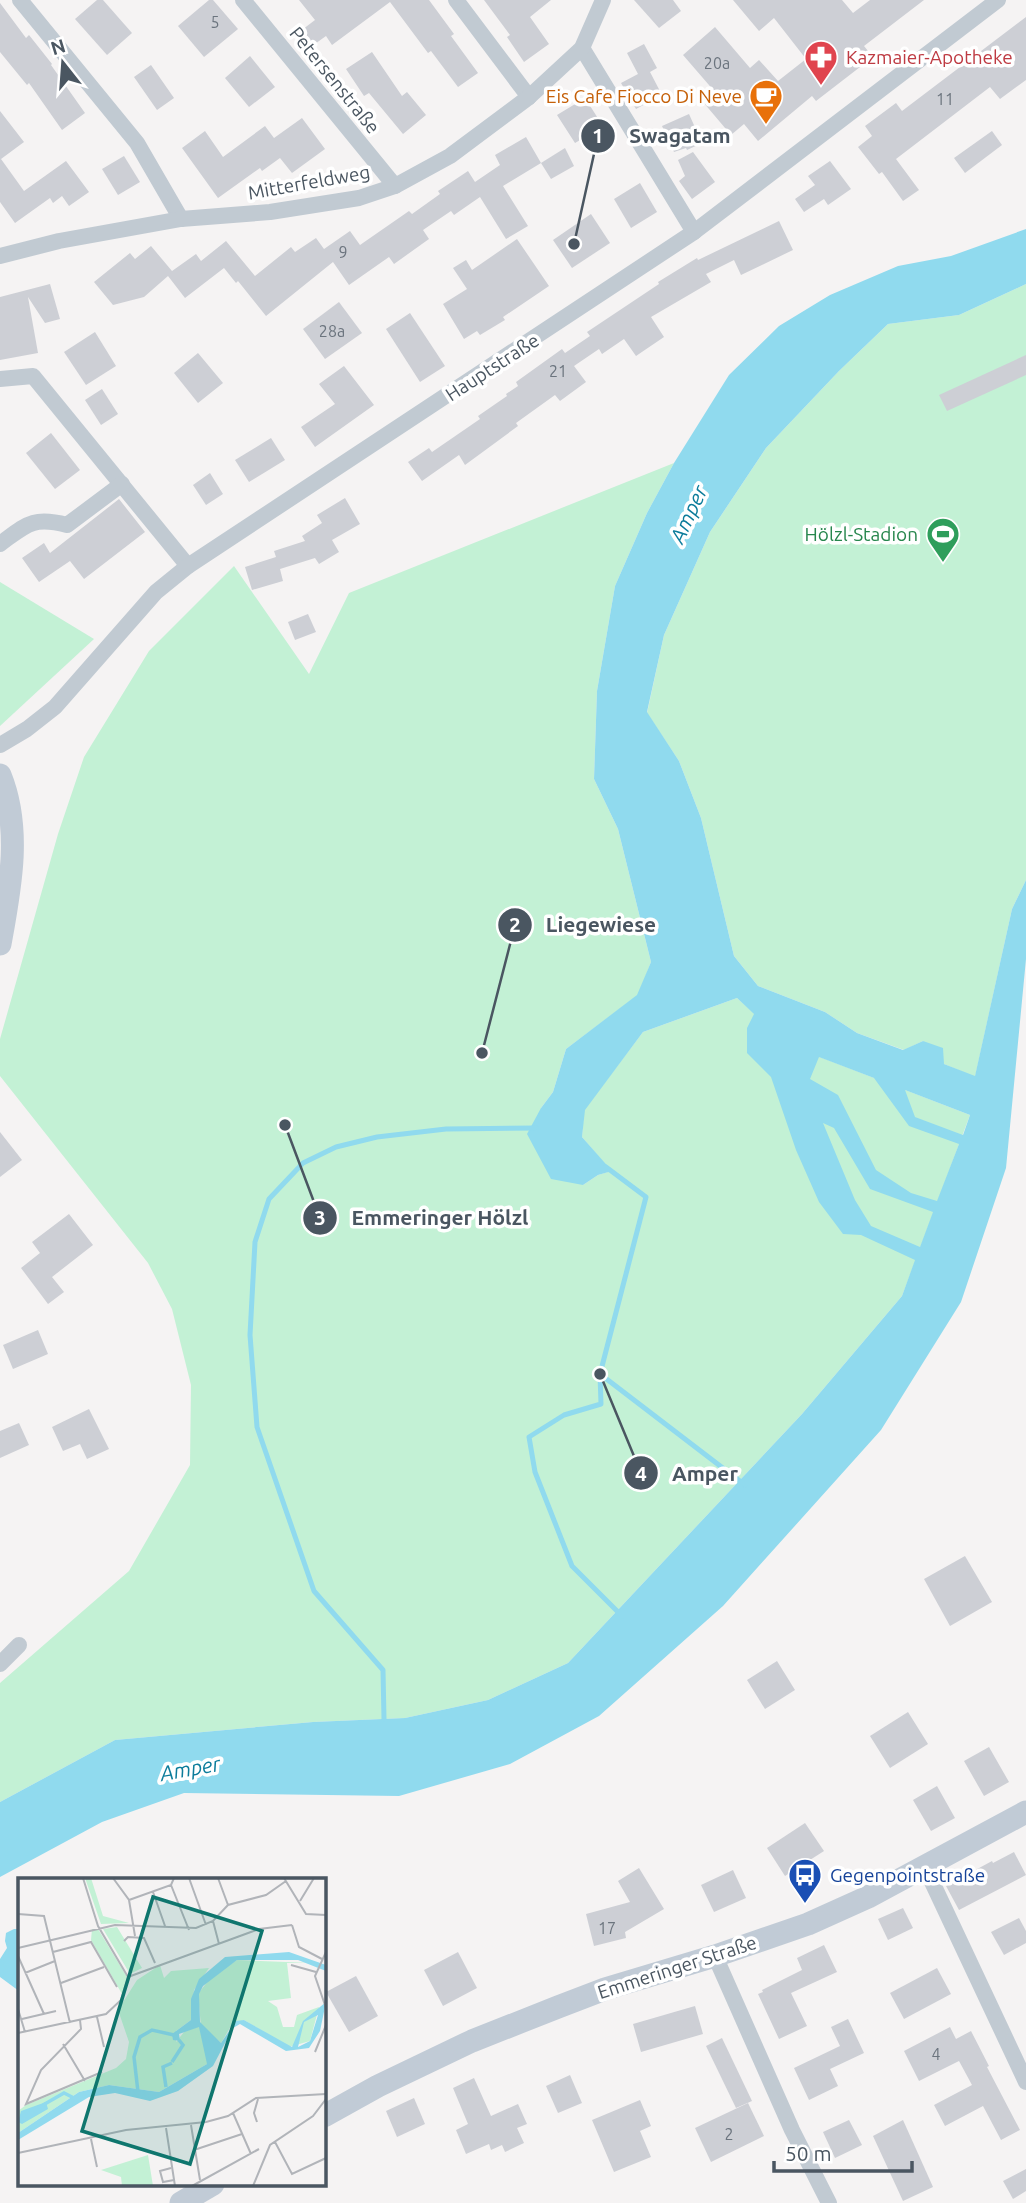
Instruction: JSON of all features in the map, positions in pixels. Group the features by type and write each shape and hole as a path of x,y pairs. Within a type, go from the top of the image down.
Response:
{"street":[{"path":"20,0 136,143 181,219"},
{"name":"Petersenstraße","path":"243,0 395,186"},
{"path":"456,0 529,97"},
{"path":"603,0 582,48 694,232"},
{"name":"Hauptstraße","path":"0,746 55,707 156,592 188,566 694,232 998,0"},
{"name":"Mitterfeldweg","path":"0,256 58,241 181,219 270,212 359,198 395,186 450,156 529,97 582,48"},
{"path":"0,379 33,376 188,566"},
{"path":"0,544 30,522 52,521 67,525 122,484"},
{"path":"0,775 5,786 14,836 0,944"},
{"path":"0,1664 19,1646"},
{"name":"Emmeringer Straße","path":"326,2115 378,2086 472,2041 605,1989 715,1956 808,1924 868,1897 1026,1812"},
{"path":"925,1867 1025,2077"},
{"path":"715,1956 792,2130 829,2203"},
{"path":"181,2203 210,2186"}],"green space":[{"path":"1026,284 1026,880 1012,909 975,1077 944,1064 923,1041 904,1050 857,1033 825,1012 758,986 734,956 701,818 679,761 647,713 664,635 710,532 766,448 888,324 959,315"},
{"path":"674,463 647,513 615,586 597,691 594,779 618,829 651,962 638,995 566,1049 553,1092 541,1108 583,1185 598,1175 611,1171 582,1137 584,1110 643,1032 737,998 789,1045 970,1115 902,1296 802,1414 568,1663 488,1700 405,1718 313,1722 115,1740 0,1802 0,1683 129,1571 190,1465 191,1385 172,1309 148,1263 0,1076 0,1039 58,834 84,757 149,651 234,566 309,674 349,593"},
{"path":"0,582 94,639 0,726"}],"water":[{"path":"1026,229 1026,284 959,315 888,324 766,448 710,532 664,635 647,712 679,761 701,818 734,956 758,986 825,1012 857,1033 903,1050 923,1041 943,1048 944,1064 975,1076 1012,909 1026,880 1026,959 1006,1168 961,1302 881,1430 723,1606 599,1716 510,1764 399,1796 184,1793 102,1822 0,1877 0,1802 115,1740 313,1722 405,1718 488,1700 568,1663 802,1414 902,1296 915,1260 861,1235 843,1234 819,1202 796,1150 771,1077 747,1053 747,1028 754,1014 737,998 643,1032 585,1110 582,1137 612,1171 598,1175 583,1185 551,1179 527,1134 553,1092 566,1049 637,995 651,962 618,829 594,779 597,691 615,586 647,513 674,463 729,375 779,326 830,295 898,266 951,256","holes":["819,1057 874,1078 909,1126 959,1144 937,1201 911,1193 876,1170 838,1095 810,1079","905,1090 970,1115 963,1135 915,1117","823,1123 834,1128 870,1189 933,1212 920,1247 871,1226 855,1200"]},
{"path":"18,1929 18,1990 0,1977 0,1959 7,1948 6,1933"}],"building":[{"path":"97,0 103,0 132,33 107,55 75,19"},
{"path":"209,0 213,0 238,29 204,57 178,26"},
{"path":"299,0 429,0 478,73 458,87 431,51 428,53 390,2 332,45 326,36 305,51 294,36 315,20"},
{"path":"484,0 551,0 530,17 549,44 524,62 507,37 510,35"},
{"path":"634,0 673,0 681,11 659,28"},
{"path":"733,0 842,0 853,13 870,0 924,0 864,46 873,57 816,101 812,96 758,141 744,124 731,135 703,102 715,92 683,55 715,27 750,68 759,60 778,81 806,59 774,18 759,31"},
{"path":"0,3 26,38 29,35 52,64 85,113 62,130 29,83 27,85 0,52"},
{"path":"1026,17 1026,80 1000,99 990,87 896,159 919,190 903,201 882,172 879,174 858,147 872,136 865,126 896,103 902,111"},
{"path":"644,44 657,68 650,72 662,95 636,109 621,83 638,74 627,53"},
{"path":"372,52 402,96 407,92 426,115 403,134 369,93 364,96 346,69"},
{"path":"250,56 275,87 249,107 225,78"},
{"path":"151,65 174,98 157,110 134,77"},
{"path":"585,98 601,123 591,129 592,133 575,143 557,115"},
{"path":"0,111 24,142 1,159 24,191 66,161 89,192 69,206 62,196 53,203 50,198 15,223 0,202"},
{"path":"689,114 702,143 674,152 662,126"},
{"path":"302,118 325,149 292,173 280,158 262,171 260,168 218,198 182,148 205,131 223,157 265,126 274,138"},
{"path":"992,131 1002,145 965,173 954,158"},
{"path":"526,137 541,163 503,186 528,226 506,239 480,197 454,215 451,211 423,230 429,239 394,264 389,257 349,285 333,262 266,316 224,268 185,298 168,276 144,297 113,305 94,282 130,253 135,259 151,246 172,271 196,254 201,261 226,241 255,276 291,247 295,252 316,238 324,249 350,231 360,245 409,211 412,214 440,194 438,191 468,171 475,182 500,165 495,155"},
{"path":"565,148 574,166 551,179 541,163"},
{"path":"693,152 715,182 692,199 679,181 685,176 678,160"},
{"path":"124,156 140,182 118,195 102,169"},
{"path":"830,161 851,189 828,205 824,199 804,212 795,199 815,185 808,176"},
{"path":"640,183 657,212 631,228 614,199"},
{"path":"591,214 610,243 572,268 553,240"},
{"path":"779,221 793,250 741,275 734,260 706,274 711,282 651,317 664,337 636,356 624,339 602,354 599,349 574,366 586,382 560,401 555,395 465,465 459,455 422,481 408,462 429,448 432,452 480,419 478,416 518,386 516,382 562,349 565,353 590,336 587,332 659,284 658,282 697,258 698,260"},
{"path":"517,239 549,286 503,317 505,320 480,335 477,331 464,339 443,304 467,289 453,268 466,260 472,270"},
{"path":"50,284 60,319 45,323 28,297 38,353 0,360 0,297"},
{"path":"339,302 362,333 325,359 303,329"},
{"path":"410,313 445,366 420,382 386,329"},
{"path":"95,332 116,366 86,385 64,352"},
{"path":"198,353 223,383 198,403 174,373"},
{"path":"1026,355 1026,375 947,411 939,395"},
{"path":"344,366 374,405 315,447 301,427 335,404 319,384"},
{"path":"102,389 118,414 101,425 85,400"},
{"path":"51,433 80,470 55,489 26,453"},
{"path":"271,438 285,460 249,482 235,460"},
{"path":"210,473 223,494 206,505 193,485"},
{"path":"345,498 360,524 332,540 339,552 319,564 315,558 280,569 283,581 252,590 245,567 276,557 274,551 305,541 302,536 322,523 317,515"},
{"path":"119,499 145,532 84,579 70,561 39,582 22,558 44,543 50,553"},
{"path":"308,614 316,632 295,640 288,622"},
{"path":"0,1132 22,1160 0,1177"},
{"path":"69,1214 93,1245 52,1277 64,1292 48,1304 21,1268 40,1253 32,1242"},
{"path":"38,1330 48,1354 13,1369 3,1345"},
{"path":"89,1409 109,1449 87,1459 80,1444 63,1451 52,1427"},
{"path":"19,1423 29,1445 0,1458 0,1431"},
{"path":"965,1556 992,1602 950,1626 924,1579"},
{"path":"777,1661 795,1690 765,1709 747,1680"},
{"path":"908,1712 928,1744 890,1768 870,1736"},
{"path":"989,1747 1009,1782 984,1796 964,1761"},
{"path":"937,1786 955,1818 931,1831 913,1800"},
{"path":"805,1823 824,1851 785,1876 767,1848"},
{"path":"1014,1852 1026,1875 959,1910 946,1886"},
{"path":"639,1868 664,1909 625,1932 626,1938 594,1946 586,1914 630,1902 618,1881"},
{"path":"733,1870 746,1898 714,1912 701,1885"},
{"path":"903,1908 913,1928 888,1940 878,1919"},
{"path":"1019,1918 1026,1931 1026,1943 1004,1955 991,1932"},
{"path":"824,1945 837,1972 791,1993 807,2026 779,2039 758,1994 802,1970 797,1958"},
{"path":"458,1952 477,1988 443,2006 424,1970"},
{"path":"937,1968 951,1994 904,2019 890,1993"},
{"path":"356,1976 378,2016 349,2032 326,1992"},
{"path":"695,2006 703,2034 641,2052 633,2024"},
{"path":"848,2019 864,2053 830,2069 838,2086 809,2100 794,2068 840,2046 831,2027"},
{"path":"950,2027 956,2039 971,2031 1020,2130 1001,2140 983,2106 945,2126 934,2105 972,2085 959,2061 919,2081 904,2051"},
{"path":"722,2038 752,2101 736,2108 706,2046"},
{"path":"570,2075 582,2103 558,2113 546,2086"},
{"path":"474,2078 491,2116 518,2104 527,2124 517,2128 524,2143 505,2152 502,2145 491,2150 489,2144 466,2154 456,2130 468,2124 453,2088"},
{"path":"414,2098 425,2124 397,2137 386,2111"},
{"path":"640,2100 651,2126 640,2131 651,2157 614,2172 592,2120"},
{"path":"748,2103 764,2136 711,2162 695,2128"},
{"path":"849,2120 862,2145 835,2158 823,2132"},
{"path":"903,2120 933,2187 903,2201 873,2136"},
{"path":"1026,2169 1026,2191 1013,2199 1003,2181"}],"waterway":[{"path":"384,1719 383,1670 314,1591 257,1427 250,1335 255,1242 269,1199 303,1163 336,1147 377,1137 446,1129 536,1128"},
{"path":"606,1167 646,1197 600,1374 601,1404 564,1415 529,1437 535,1472 572,1566 622,1616"},
{"name":"Amper","path":"600,1374 745,1485"}],"place":[{"name":"Kazmaier-Apotheke","path":"821,87"},
{"name":"Eis Cafe Fiocco Di Neve","path":"766,126"},
{"name":"Swagatam","path":"574,244"},
{"name":"Hölzl-Stadion","path":"943,564"},
{"name":"Liegewiese","path":"482,1053"},
{"name":"Emmeringer Hölzl","path":"285,1125"},
{"name":"Amper","path":"600,1374"},
{"name":"Gegenpointstraße","path":"805,1905"}]}
